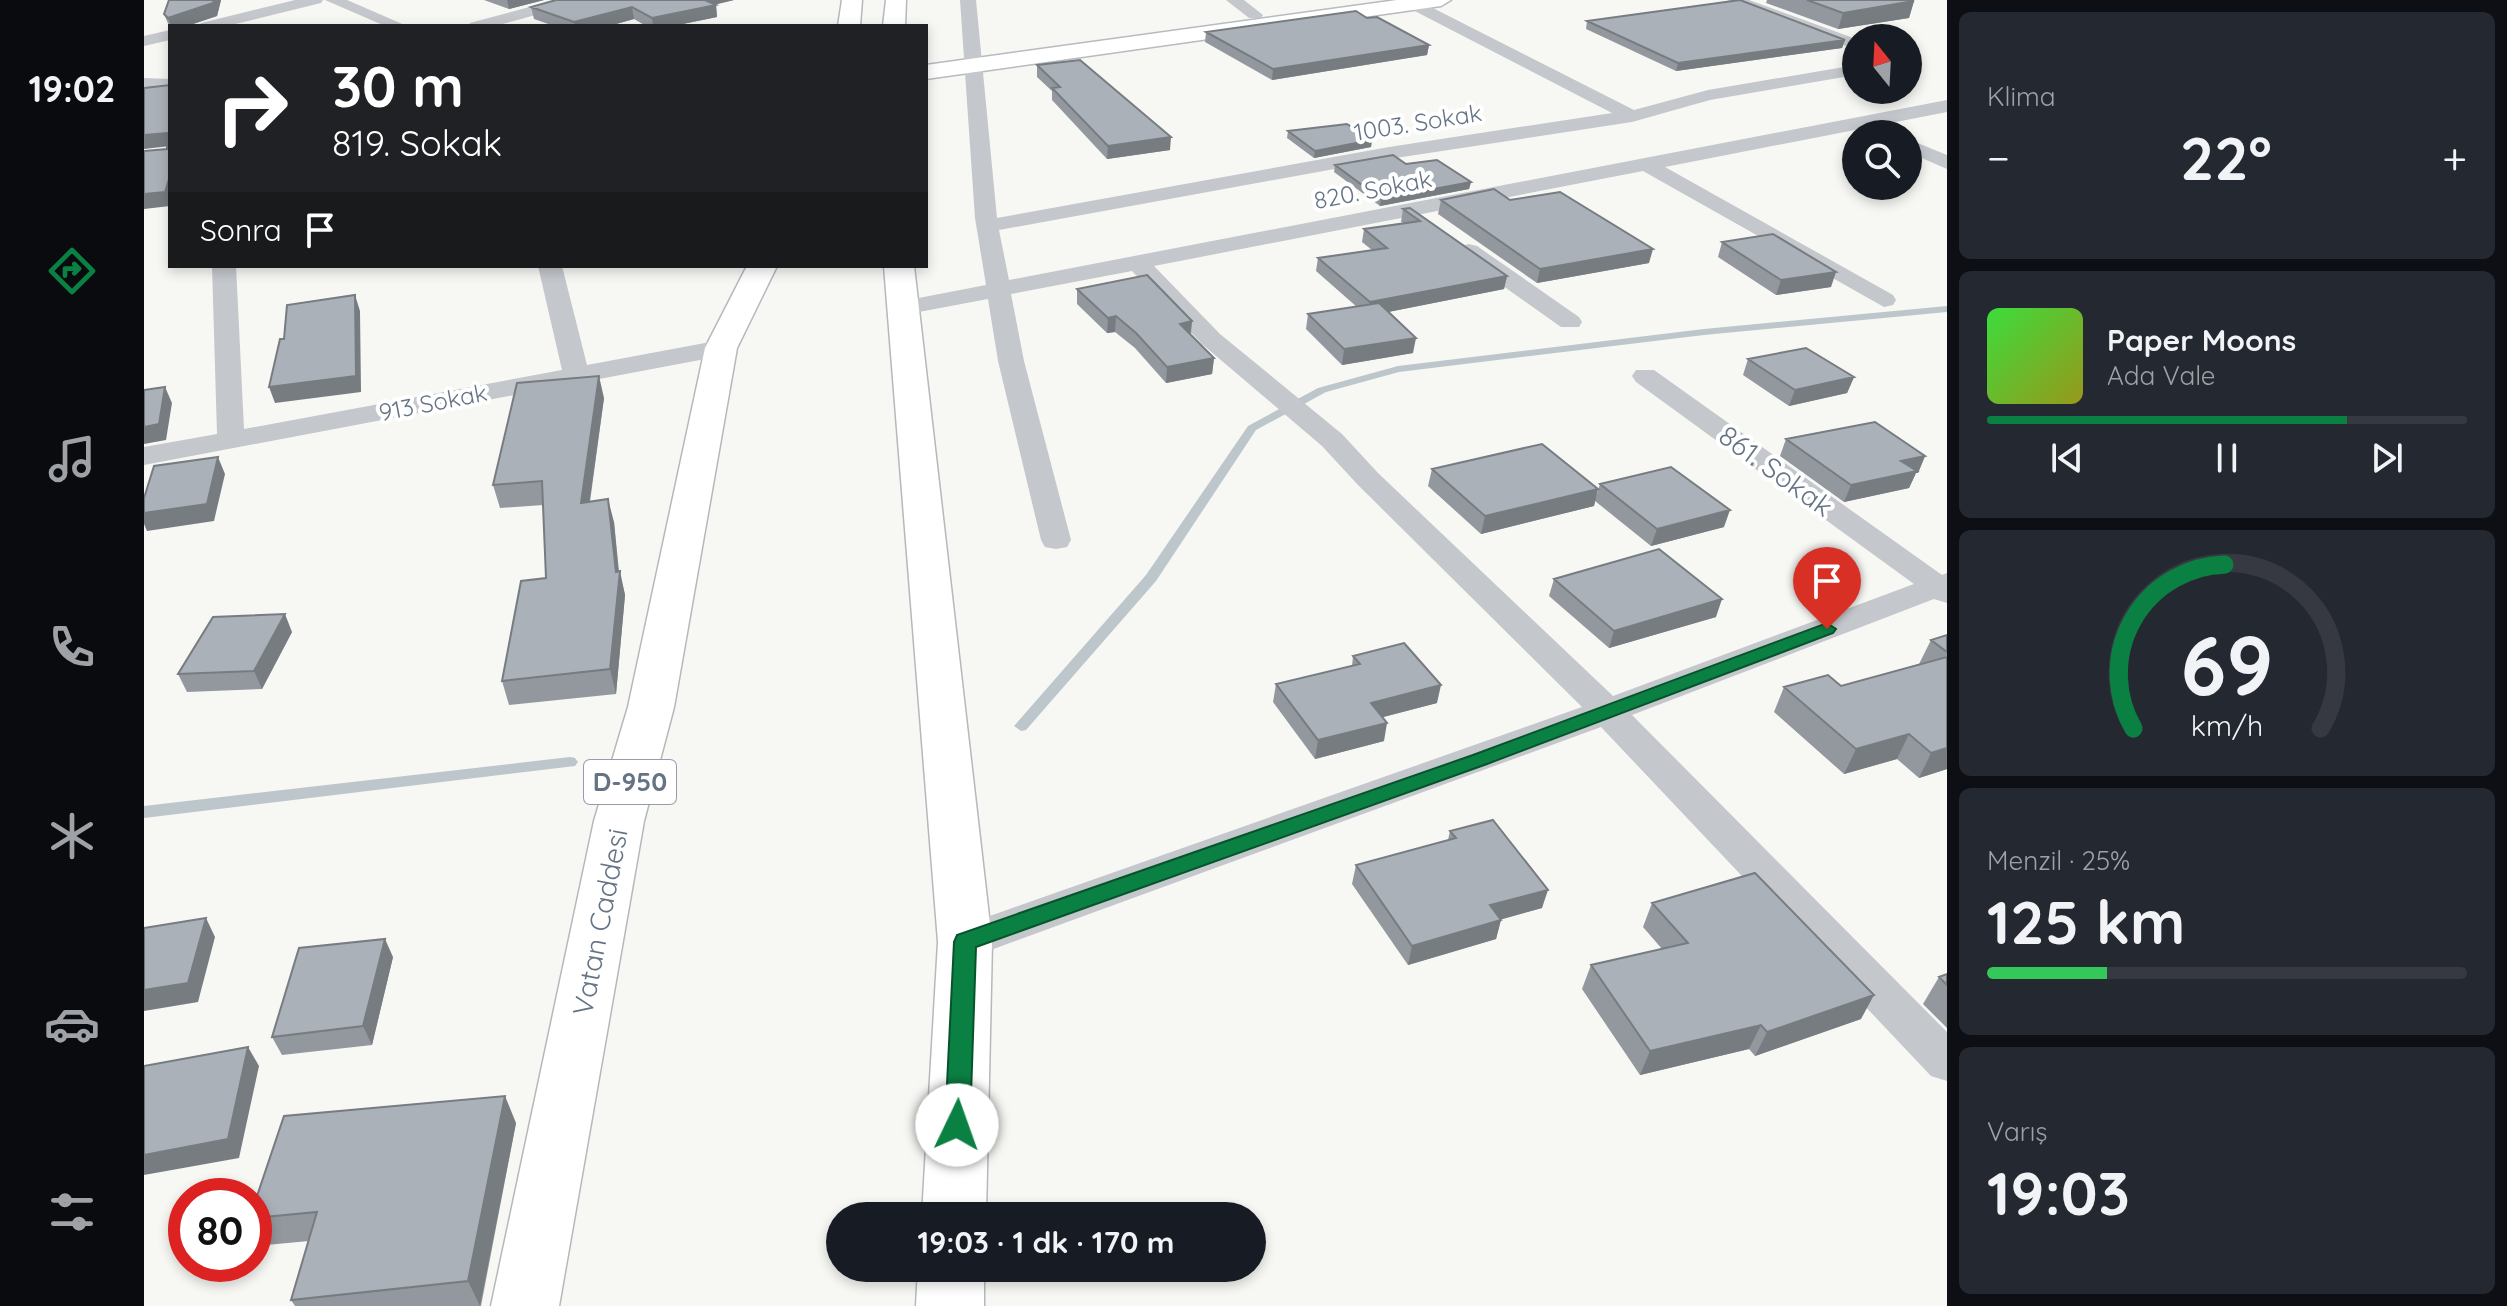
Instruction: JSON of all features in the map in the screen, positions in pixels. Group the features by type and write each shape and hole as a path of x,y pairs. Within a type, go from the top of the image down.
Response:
{"main road":[{"path":"849,24 852,0"},
{"path":"894,24 896,0"},
{"path":"928,71 971,58 1366,0"},
{"path":"928,55 971,58 1441,0"},
{"name":"Vatan Caddesi","path":"525,1306 619,821 651,707 721,348 761,268"},
{"path":"901,287 965,942 955,1202"},
{"path":"950,1306 951,1282"}],"street":[{"path":"215,24 315,0"},
{"path":"333,0 394,24"},
{"path":"484,24 574,0"},
{"path":"968,0 987,226 1011,361 1056,540"},
{"path":"1234,0 1255,15"},
{"path":"1735,0 1842,40"},
{"path":"1413,4 1632,116"},
{"path":"144,41 168,35"},
{"name":"1003. Sokak","path":"987,226 1389,153 1632,116 1708,95 1842,72"},
{"path":"144,83 168,84"},
{"name":"820. Sokak","path":"1877,120 1947,106"},
{"name":"820. Sokak","path":"901,287 998,289 1842,127"},
{"path":"1922,151 1947,163"},
{"path":"1645,164 1884,300"},
{"path":"1412,209 1570,322"},
{"path":"1136,261 1211,339 1332,440 1368,479 1608,712 1947,1062"},
{"path":"224,268 231,439"},
{"path":"550,268 576,375"},
{"name":"913 Sokak","path":"144,456 721,348"},
{"name":"861. Sokak","path":"1645,376 1944,587"},
{"path":"965,942 1608,712 1944,587"}],"building":[{"path":"169,0 214,0 213,3 168,18 164,14"},
{"path":"556,0 705,0 716,5 652,18 632,7 574,22 531,7"},
{"path":"1740,0 1842,40 1678,63 1587,21"},
{"path":"1807,0 1910,0 1914,1 1843,13"},
{"path":"1356,11 1367,18 1377,17 1429,45 1273,69 1206,32"},
{"path":"1080,60 1171,137 1108,146 1052,88 1060,87 1037,65"},
{"path":"168,85 168,182 165,192 144,194 144,151 167,149 167,133 144,135 144,88"},
{"path":"1347,124 1372,140 1315,151 1288,131"},
{"path":"1393,155 1406,164 1437,160 1471,182 1381,199 1335,165"},
{"path":"1494,189 1510,200 1560,192 1653,249 1540,269 1441,200"},
{"path":"1410,208 1507,276 1370,302 1318,258 1387,248 1364,229 1420,221 1403,209"},
{"path":"1773,234 1836,272 1781,280 1722,242"},
{"path":"1147,275 1192,321 1180,324 1214,358 1167,367 1136,333 1116,316 1108,318 1077,289"},
{"path":"355,295 356,376 269,387 280,339 284,339 287,305"},
{"path":"1379,303 1416,338 1344,349 1308,314"},
{"path":"1806,348 1854,377 1795,390 1748,359"},
{"path":"599,376 581,503 608,499 616,572 620,571 610,669 502,681 521,581 546,578 542,481 493,485 517,383"},
{"path":"165,387 159,424 144,427 144,390"},
{"path":"1875,422 1925,456 1901,461 1917,471 1851,485 1786,439"},
{"path":"1542,444 1598,489 1485,516 1432,469"},
{"path":"218,457 207,504 144,513 144,498 154,466"},
{"path":"1671,467 1730,510 1657,529 1600,484"},
{"path":"1659,549 1722,599 1614,631 1554,579"},
{"path":"285,614 254,671 178,674 213,617"},
{"path":"1947,635 1947,652 1931,640"},
{"path":"1404,643 1441,685 1371,703 1387,723 1318,740 1276,684 1360,664 1353,656"},
{"path":"1947,657 1947,748 1931,753 1909,734 1856,749 1784,687 1828,675 1841,686"},
{"path":"1493,820 1548,890 1490,905 1501,920 1412,946 1356,865 1456,838 1450,831"},
{"path":"1755,873 1874,995 1767,1032 1761,1025 1650,1051 1591,965 1688,943 1652,903"},
{"path":"206,918 188,983 144,990 144,928"},
{"path":"385,939 363,1026 272,1037 299,948"},
{"path":"1947,974 1947,985 1939,977"},
{"path":"248,1047 228,1139 144,1155 144,1066"},
{"path":"505,1096 468,1281 291,1300 317,1212 272,1216 272,1178 263,1178 284,1116"}],"waterway":[{"path":"1021,726 1151,578 1252,428 1322,390 1398,369 1704,332 1947,309"},
{"path":"144,812 570,762"}],"route":[{"path":"957,1125 965,942 1480,759 1827,629"}]}
